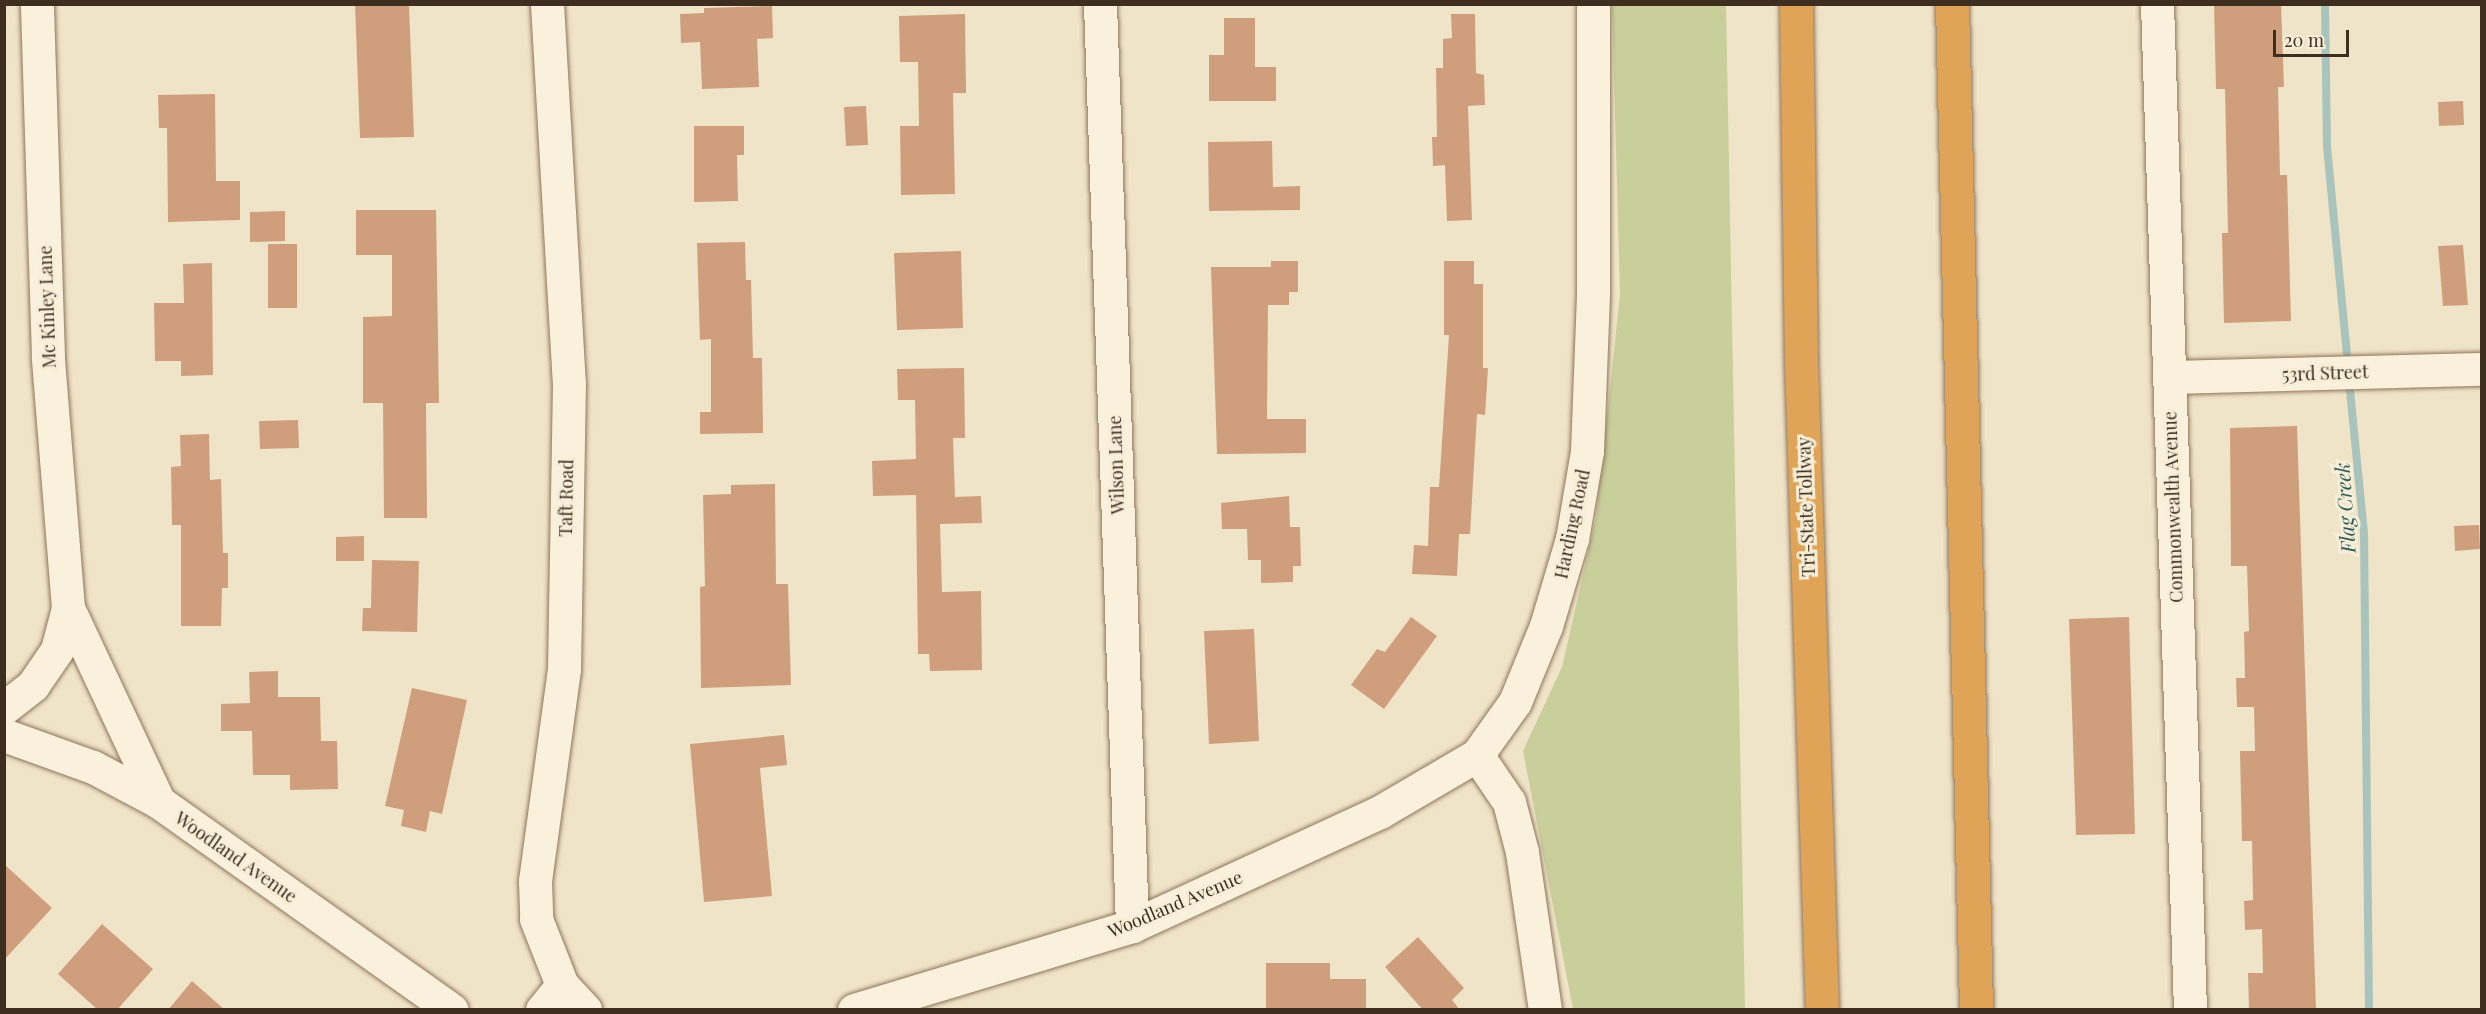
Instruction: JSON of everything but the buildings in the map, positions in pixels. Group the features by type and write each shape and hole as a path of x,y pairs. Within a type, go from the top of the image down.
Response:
{"highway":[{"name":"Tri-State Tollway","path":"1796,4 1802,372 1822,1010"},
{"path":"1952,4 1976,1010"}],"street":[{"name":"Mc Kinley Lane","path":"4,708 33,685 57,651 68,608 48,357 37,4"},
{"name":"Taft Road","path":"547,4 569,383 564,669 535,881 536,919 552,998 585,1010"},
{"name":"Wilson Lane","path":"1100,4 1132,926"},
{"name":"Harding Road","path":"1477,755 1515,702 1546,626 1572,539 1587,451 1593,293 1593,4"},
{"name":"Commonwealth Avenue","path":"2157,4 2190,1010"},
{"name":"53rd Street","path":"2169,377 2481,369"},
{"name":"Mc Kinley Lane","path":"68,608 159,802"},
{"name":"Woodland Avenue","path":"4,735 93,767 159,802 452,1010"},
{"name":"Woodland Avenue","path":"854,1010 1132,926 1380,812 1477,755"},
{"path":"1477,755 1511,812 1522,852 1545,1010"}],"green space":[{"path":"1612,5 1726,5 1745,1009 1573,1009 1523,751 1562,667 1596,518 1620,295"}],"waterway":[{"name":"Flag Creek","path":"2325,4 2327,147 2348,365"},
{"name":"Flag Creek","path":"2349,380 2364,533 2369,1010"}]}
